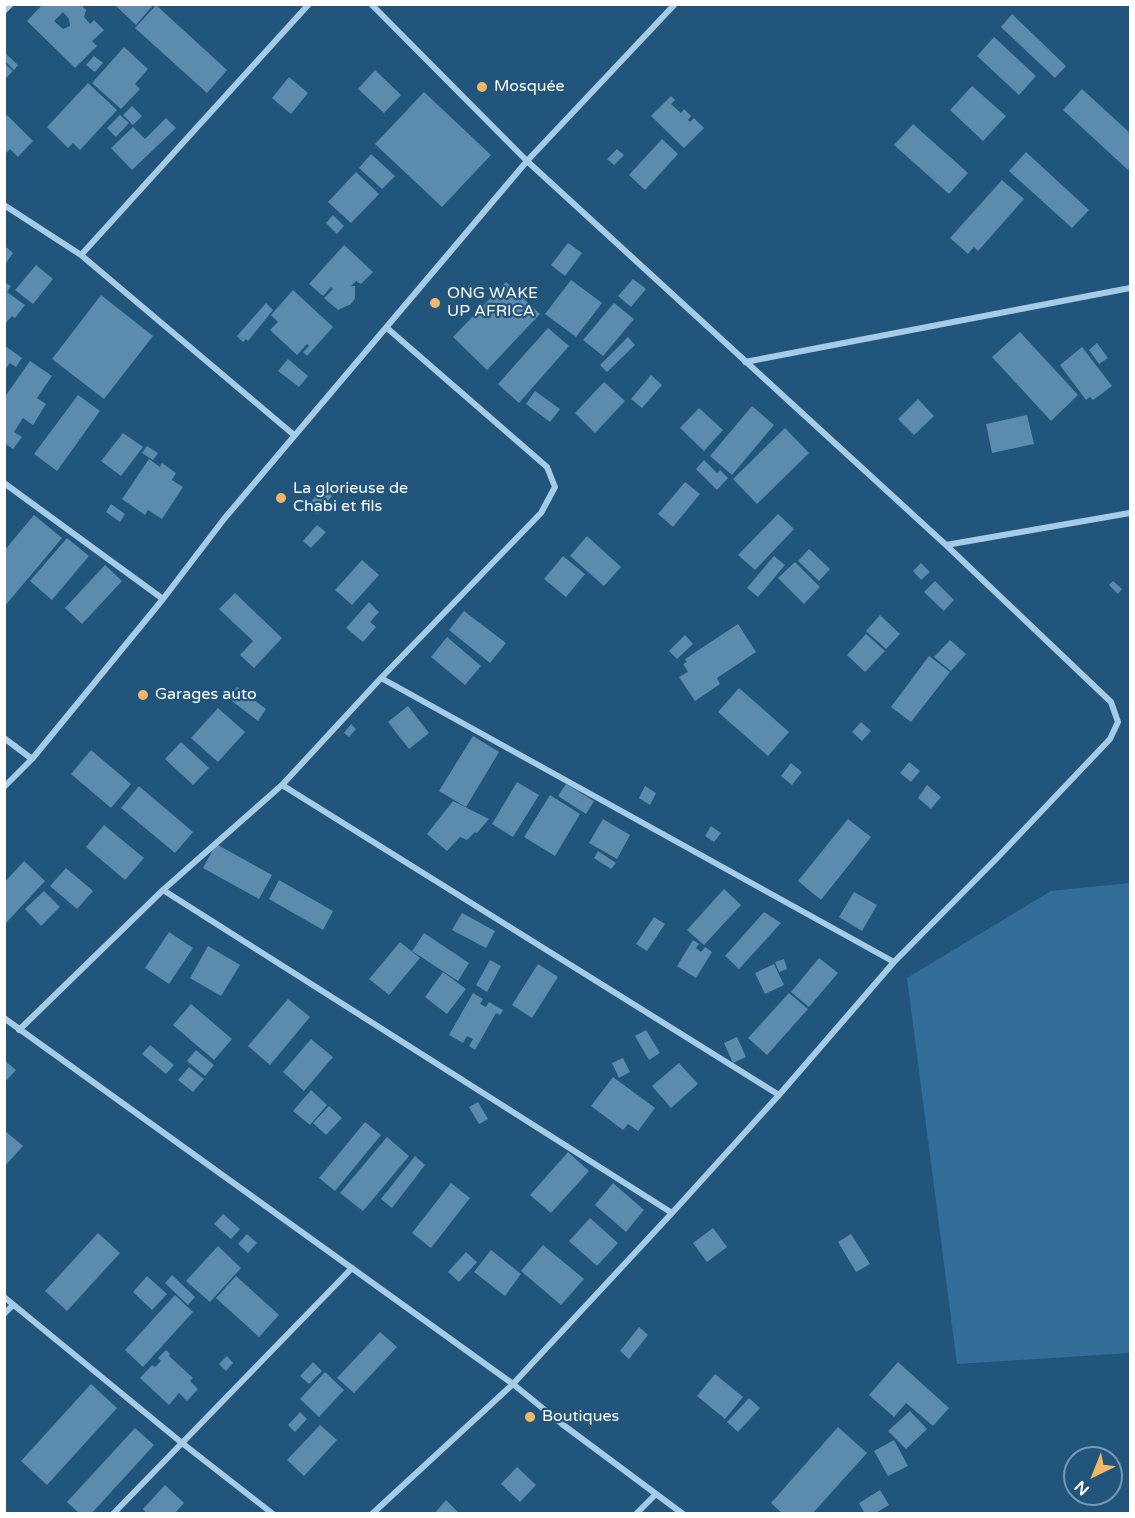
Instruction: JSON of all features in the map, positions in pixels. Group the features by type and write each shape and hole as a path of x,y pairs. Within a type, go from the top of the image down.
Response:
{"street":[{"path":"4,11 11,4"},
{"path":"81,255 309,4"},
{"path":"371,4 527,161 946,545 1111,702 1118,722 1110,739 894,962 779,1095 513,1384 372,1514"},
{"path":"4,787 32,759 163,599 224,519 527,161 675,4"},
{"path":"4,205 81,255 294,435"},
{"path":"745,362 1131,288"},
{"path":"19,1030 163,890 282,785 381,678 541,513 555,487 547,467 387,328"},
{"path":"4,483 163,599"},
{"path":"946,545 1131,513"},
{"path":"381,678 894,962"},
{"path":"4,738 32,759"},
{"path":"282,785 779,1095"},
{"path":"163,890 672,1213"},
{"path":"4,1018 513,1384 562,1424 683,1514"},
{"path":"113,1514 352,1268"},
{"path":"4,1297 182,1443 273,1514"},
{"path":"4,1314 13,1305"},
{"path":"636,1514 656,1494"}],"shaded area":[{"path":"1130,883 1130,1353 957,1364 907,978 1051,891"}],"building":[{"path":"43,4 80,4 86,10 84,17 90,24 94,20 104,30 92,41 97,46 75,68 27,21","holes":["63,12 69,19 70,26 63,29 54,21"]},
{"path":"114,4 154,4 136,25"},
{"path":"156,5 227,70 207,93 135,28"},
{"path":"1012,14 1066,66 1055,78 1001,27"},
{"path":"994,37 1036,76 1019,95 977,56"},
{"path":"124,47 148,69 135,84 140,89 121,109 92,83"},
{"path":"4,52 18,65 14,70 4,60"},
{"path":"94,56 103,63 95,72 86,65"},
{"path":"4,63 13,71 4,80"},
{"path":"375,70 401,95 384,113 358,89"},
{"path":"289,77 308,93 291,114 272,98"},
{"path":"88,83 117,110 80,150 73,143 68,148 47,127"},
{"path":"972,86 1006,116 983,141 950,110"},
{"path":"1082,89 1130,133 1130,167 1128,170 1063,110"},
{"path":"424,92 491,155 442,207 375,144"},
{"path":"671,96 675,100 671,104 681,113 684,109 691,116 688,120 690,122 694,118 704,128 684,148 651,116"},
{"path":"132,106 142,116 133,125 123,115"},
{"path":"7,115 33,141 18,157 10,149 4,155 4,117"},
{"path":"120,115 129,123 116,137 107,128"},
{"path":"166,118 176,128 132,170 111,148 133,127 145,139"},
{"path":"913,124 968,173 949,194 894,145"},
{"path":"662,139 678,154 645,190 629,175"},
{"path":"617,149 624,155 614,165 607,159"},
{"path":"1026,152 1089,210 1072,228 1009,171"},
{"path":"371,154 395,176 382,189 359,168"},
{"path":"356,172 379,194 351,223 328,202"},
{"path":"1002,180 1024,199 978,251 974,247 968,254 950,238"},
{"path":"333,215 344,226 337,234 326,223"},
{"path":"568,243 582,253 565,276 551,265"},
{"path":"344,245 373,272 361,284 356,281 351,286 355,286 355,298 351,304 338,310 324,298 333,289 331,287 323,296 309,284"},
{"path":"6,247 13,253 6,263 4,261"},
{"path":"36,265 53,279 33,304 15,290"},
{"path":"633,279 646,289 631,307 618,296"},
{"path":"571,280 602,303 576,337 545,314"},
{"path":"4,282 11,286 7,292 25,305 15,318 12,316 4,325"},
{"path":"506,282 540,314 487,370 453,337"},
{"path":"293,290 333,327 307,356 303,352 309,346 307,344 297,355 270,330 278,322 271,315"},
{"path":"101,295 153,336 104,399 52,359"},
{"path":"266,303 273,310 248,341 246,339 243,342 237,336"},
{"path":"614,303 634,319 603,356 583,340"},
{"path":"548,328 569,346 519,403 498,384"},
{"path":"1020,332 1078,395 1051,421 992,357"},
{"path":"628,337 635,345 607,372 600,365"},
{"path":"1097,343 1108,358 1099,364 1089,350"},
{"path":"4,345 22,358 16,367 10,363 4,371"},
{"path":"1082,347 1112,386 1093,400 1090,397 1086,400 1060,365"},
{"path":"288,359 308,376 299,387 278,371"},
{"path":"30,361 52,376 37,398 46,404 33,425 23,418 14,432 22,437 13,449 4,443 4,398"},
{"path":"651,375 662,385 642,408 631,399"},
{"path":"604,382 625,401 595,433 575,413"},
{"path":"535,391 560,409 550,422 526,404"},
{"path":"78,395 100,411 57,471 34,454"},
{"path":"918,399 934,416 914,435 898,419"},
{"path":"752,406 774,425 732,475 710,456"},
{"path":"699,408 723,430 704,451 680,428"},
{"path":"1027,415 1034,444 992,453 986,424"},
{"path":"785,428 809,453 757,504 733,479"},
{"path":"123,433 143,447 121,476 101,461"},
{"path":"147,446 158,453 153,460 142,453"},
{"path":"149,459 160,467 162,463 176,473 172,480 183,487 162,519 148,510 145,515 122,499"},
{"path":"704,460 717,473 720,470 728,478 717,490 696,469"},
{"path":"685,482 700,494 673,527 658,514"},
{"path":"323,488 332,496 317,514 308,505"},
{"path":"111,504 125,514 120,522 106,512"},
{"path":"778,514 794,529 755,570 738,555"},
{"path":"34,515 62,538 4,607 4,551"},
{"path":"317,525 326,532 311,548 303,541"},
{"path":"587,536 621,567 604,586 570,556"},
{"path":"67,538 89,556 52,600 30,581"},
{"path":"809,549 830,569 819,581 798,561"},
{"path":"563,556 585,574 566,597 544,579"},
{"path":"774,556 785,565 758,597 747,588"},
{"path":"362,560 379,575 352,605 335,590"},
{"path":"795,562 820,587 804,604 778,578"},
{"path":"921,563 930,572 921,580 913,571"},
{"path":"105,565 122,581 82,624 65,608"},
{"path":"935,581 954,600 944,611 924,592"},
{"path":"1113,581 1122,589 1118,594 1109,585"},
{"path":"235,593 282,638 254,668 240,655 253,641 219,609"},
{"path":"369,602 379,612 370,622 376,627 363,642 346,628"},
{"path":"464,611 506,643 490,663 449,630"},
{"path":"880,615 900,634 886,649 866,631"},
{"path":"738,624 756,652 717,678 720,684 695,701 679,677 688,672 683,664 687,662 685,659"},
{"path":"866,634 885,651 865,672 847,655"},
{"path":"685,635 693,644 677,659 669,651"},
{"path":"447,637 481,666 465,685 431,657"},
{"path":"950,640 966,654 951,671 934,657"},
{"path":"929,656 950,672 911,722 891,707"},
{"path":"237,687 266,709 258,721 228,698"},
{"path":"739,688 789,732 768,756 718,712"},
{"path":"408,706 429,733 409,749 388,722"},
{"path":"218,708 245,732 218,762 191,738"},
{"path":"861,722 871,731 862,741 852,732"},
{"path":"351,724 356,729 349,737 344,733"},
{"path":"473,736 499,752 466,807 439,791"},
{"path":"181,742 209,768 193,785 165,759"},
{"path":"91,750 131,784 111,808 71,774"},
{"path":"909,762 920,771 911,782 900,773"},
{"path":"791,763 802,772 792,785 781,776"},
{"path":"517,782 539,795 513,837 492,824"},
{"path":"566,784 594,801 586,814 558,796"},
{"path":"927,785 941,797 931,809 918,798"},
{"path":"139,786 193,832 175,853 121,808"},
{"path":"645,786 656,793 650,805 639,798"},
{"path":"550,795 580,814 555,856 524,837"},
{"path":"453,801 489,819 477,833 475,832 467,840 460,837 447,851 427,834"},
{"path":"603,819 630,835 617,859 589,843"},
{"path":"848,819 871,837 821,900 798,881"},
{"path":"104,825 144,858 125,880 86,847"},
{"path":"711,826 721,833 714,842 705,836"},
{"path":"216,844 272,875 259,899 203,868"},
{"path":"598,851 616,863 611,869 594,858"},
{"path":"24,861 45,881 4,925 4,883"},
{"path":"66,868 93,891 77,909 50,886"},
{"path":"279,880 333,911 323,930 269,899"},
{"path":"724,889 741,905 704,945 687,930"},
{"path":"44,891 60,907 41,926 25,909"},
{"path":"854,892 877,905 862,931 839,917"},
{"path":"764,912 781,923 739,969 725,956"},
{"path":"462,913 495,931 486,948 452,930"},
{"path":"654,917 665,924 647,951 636,944"},
{"path":"169,932 193,948 169,984 145,968"},
{"path":"424,933 469,963 458,981 412,951"},
{"path":"693,940 699,944 696,948 701,952 705,947 712,952 696,978 677,966"},
{"path":"400,942 420,958 389,995 369,979"},
{"path":"208,946 240,965 221,996 190,978"},
{"path":"819,958 838,973 809,1007 791,992"},
{"path":"784,959 787,969 779,972 775,962"},
{"path":"490,960 501,966 487,992 476,985"},
{"path":"538,964 558,977 532,1018 512,1005"},
{"path":"774,964 784,985 765,994 755,973"},
{"path":"443,972 466,989 447,1014 425,997"},
{"path":"473,993 483,999 480,1004 486,1007 489,1002 503,1010 500,1015 496,1013 475,1050 469,1046 473,1039 467,1036 463,1043 449,1035"},
{"path":"789,993 808,1009 767,1055 748,1038"},
{"path":"288,999 310,1017 270,1065 248,1046"},
{"path":"191,1004 232,1039 214,1060 173,1025"},
{"path":"646,1030 660,1053 649,1060 635,1036"},
{"path":"737,1037 746,1057 733,1063 724,1043"},
{"path":"311,1039 333,1057 304,1091 283,1072"},
{"path":"150,1045 174,1065 166,1074 142,1054"},
{"path":"196,1050 214,1065 205,1076 187,1061"},
{"path":"623,1058 630,1072 619,1078 612,1063"},
{"path":"4,1060 16,1070 4,1083"},
{"path":"679,1063 698,1084 671,1108 652,1086"},
{"path":"189,1067 204,1079 193,1092 178,1080"},
{"path":"613,1077 655,1108 638,1131 628,1124 623,1130 591,1106"},
{"path":"311,1090 327,1105 310,1125 293,1111"},
{"path":"478,1102 488,1119 479,1124 469,1107"},
{"path":"329,1106 342,1118 326,1135 313,1123"},
{"path":"365,1122 381,1135 335,1191 319,1178"},
{"path":"4,1130 23,1146 4,1167"},
{"path":"387,1137 409,1156 363,1211 340,1193"},
{"path":"568,1152 589,1171 551,1213 530,1195"},
{"path":"415,1156 425,1165 392,1208 381,1199"},
{"path":"451,1183 470,1198 431,1248 412,1233"},
{"path":"613,1183 644,1210 626,1232 595,1205"},
{"path":"223,1214 240,1229 231,1239 214,1224"},
{"path":"590,1218 618,1243 597,1266 569,1241"},
{"path":"713,1228 727,1247 707,1262 693,1243"},
{"path":"98,1233 120,1253 67,1311 45,1291"},
{"path":"247,1234 257,1243 248,1253 238,1244"},
{"path":"851,1234 870,1264 856,1272 838,1242"},
{"path":"543,1245 584,1279 561,1305 521,1271"},
{"path":"218,1246 241,1268 210,1302 186,1281"},
{"path":"491,1250 521,1274 505,1296 474,1272"},
{"path":"466,1252 477,1262 459,1282 448,1272"},
{"path":"172,1275 195,1297 188,1305 165,1283"},
{"path":"147,1276 167,1294 152,1310 133,1292"},
{"path":"236,1276 279,1315 259,1337 216,1298"},
{"path":"175,1295 193,1312 143,1367 125,1350"},
{"path":"639,1327 648,1335 629,1359 620,1351"},
{"path":"380,1332 397,1347 354,1393 337,1378"},
{"path":"166,1350 169,1356 193,1378 190,1381 198,1389 187,1401 179,1393 169,1405 140,1378 152,1365 155,1367 161,1361 158,1358"},
{"path":"227,1356 233,1363 226,1371 219,1364"},
{"path":"313,1362 322,1371 309,1384 300,1376"},
{"path":"898,1362 949,1408 933,1426 906,1403 894,1417 869,1395"},
{"path":"325,1372 344,1390 319,1417 300,1399"},
{"path":"715,1374 743,1397 725,1419 697,1396"},
{"path":"91,1384 117,1408 47,1485 21,1461"},
{"path":"749,1398 760,1408 738,1432 727,1422"},
{"path":"910,1411 927,1429 906,1449 888,1431"},
{"path":"300,1412 307,1419 295,1432 288,1425"},
{"path":"320,1425 337,1440 304,1476 287,1460"},
{"path":"838,1427 867,1453 812,1514 783,1514 771,1503"},
{"path":"135,1428 154,1445 91,1514 80,1514 67,1502"},
{"path":"894,1440 908,1466 888,1476 874,1451"},
{"path":"517,1467 536,1485 520,1502 501,1484"},
{"path":"165,1485 184,1503 174,1514 147,1514 143,1509"},
{"path":"880,1490 889,1505 874,1514 865,1514 859,1503"},
{"path":"446,1500 460,1514 434,1514"}],"place":[{"name":"Mosquée","path":"482,87"},
{"name":"ONG WAKE UP AFRICA","path":"435,303"},
{"name":"La glorieuse de Chabi et fils","path":"281,498"},
{"name":"Garages auto","path":"143,695"},
{"name":"Boutiques","path":"530,1417"}]}
